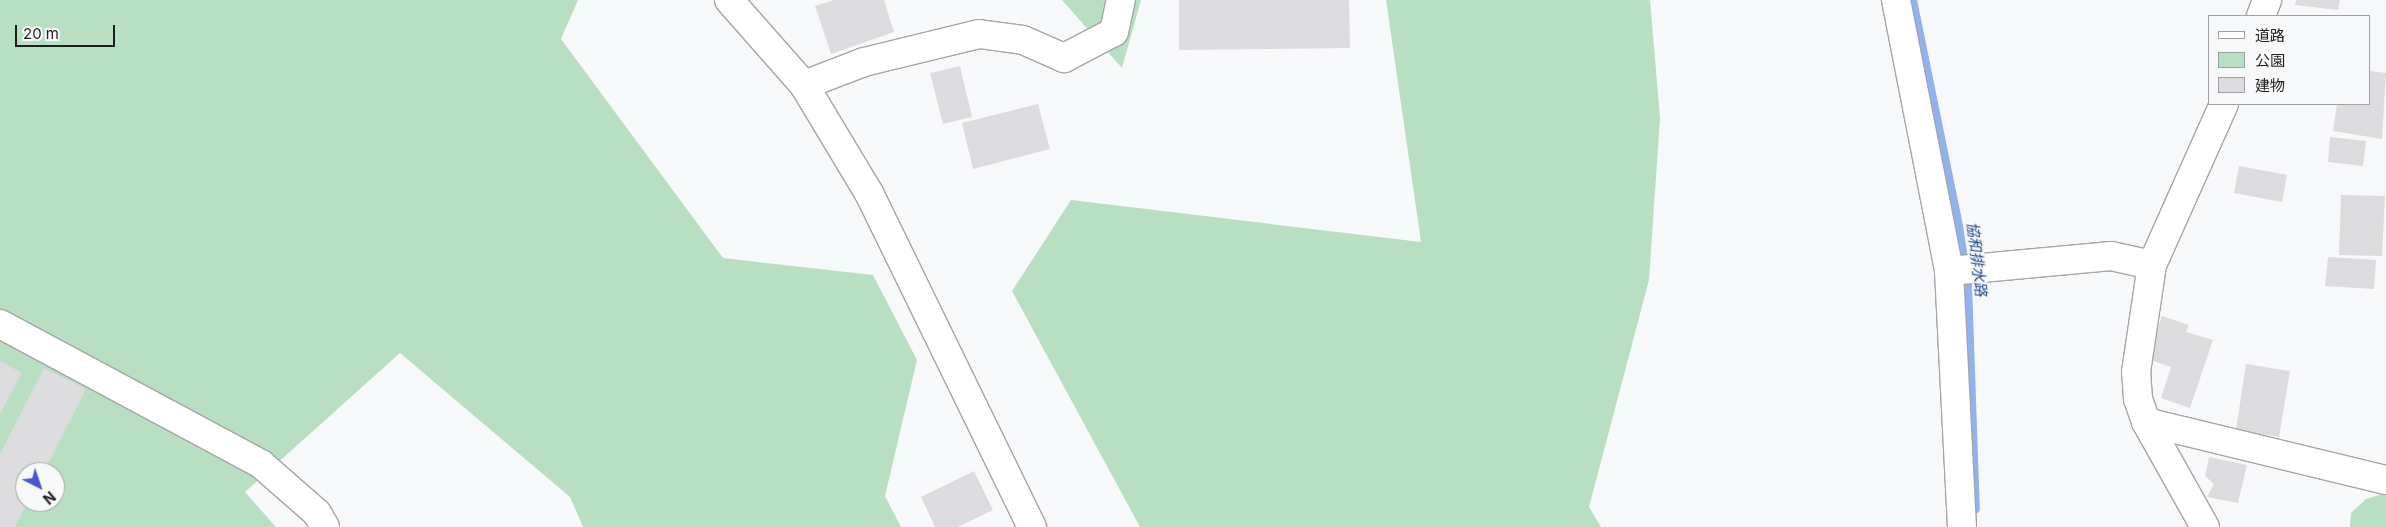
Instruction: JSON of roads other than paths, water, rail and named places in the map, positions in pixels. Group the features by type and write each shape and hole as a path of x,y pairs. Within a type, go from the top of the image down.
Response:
{"street":[{"path":"729,0 804,85 869,193 1032,527"},
{"path":"804,85 864,62 979,34 1023,40 1064,58 1114,32 1121,0"},
{"path":"1896,0 1952,271 1962,527"},
{"path":"2261,15 2267,0"},
{"path":"2205,527 2146,422 2138,399 2136,372 2152,265 2224,105"},
{"path":"1952,271 1984,266 2110,256 2152,265"},
{"path":"0,324 261,464 317,513 325,527"},
{"path":"2146,422 2386,480"}],"waterway":[{"name":"協和排水路","path":"1912,0 1958,226 1967,285 1975,509"}]}
